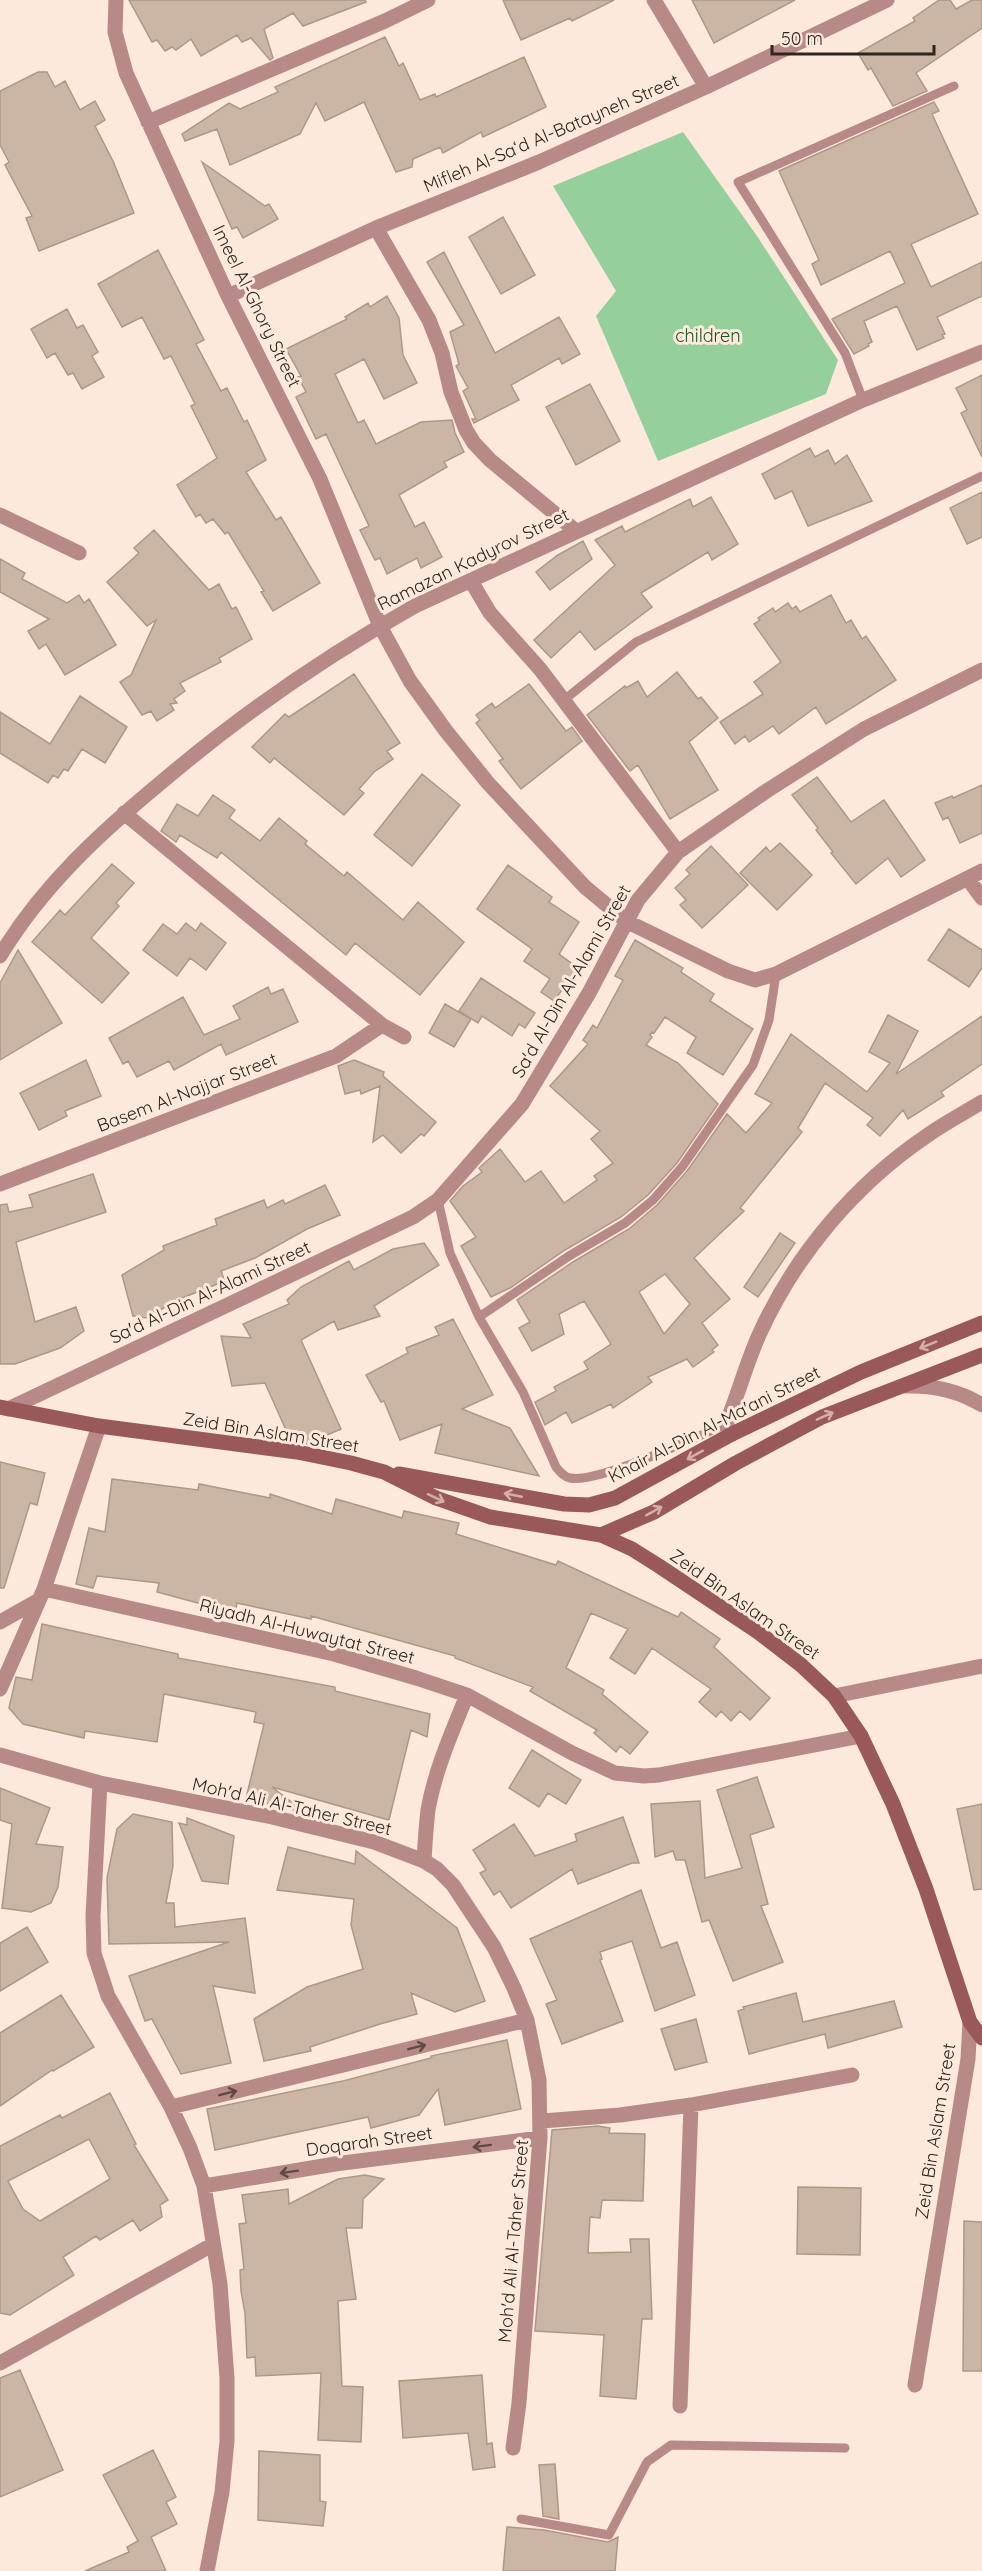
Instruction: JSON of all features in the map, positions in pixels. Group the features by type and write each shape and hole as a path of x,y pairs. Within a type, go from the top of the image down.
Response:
{"street":[{"name":"Imeel Al-Ghory Street","path":"116,0 115,32 126,73 228,296 320,479 380,626 410,681 446,731 488,783 585,887 626,921 728,971 755,980 776,974 982,871"},
{"path":"148,122 385,21 428,0"},
{"path":"654,0 706,87"},
{"name":"Mifleh Al-Sa‘d Al-Batayneh Street","path":"228,296 376,228 539,162 706,87 887,0"},
{"path":"376,228 429,320 442,353 452,392 466,430 474,443 490,460 576,531"},
{"name":"Ramazan Kadyrov Street","path":"0,956 49,887 87,846 124,813 213,739 307,671 380,626 415,606 863,400 982,352"},
{"path":"0,515 79,553"},
{"path":"471,580 490,613 564,700 678,852"},
{"name":"Sa'd Al-Din Al-Alami Street","path":"4,1408 403,1222 438,1200 522,1104 589,993 638,900 678,852 768,790 864,729 982,670"},
{"path":"124,813 382,1025 404,1037"},
{"path":"968,879 982,898"},
{"name":"Basem Al-Najjar Street","path":"0,1184 336,1056 382,1025"},
{"path":"729,1429 759,1335 784,1288 811,1246 843,1208 873,1179 927,1136 982,1102"},
{"name":"Khair Al-Din Al-Ma'ani Street","path":"384,1472 564,1504 589,1505 615,1498 729,1429 982,1323"},
{"path":"601,1535 654,1512 736,1463 822,1417 982,1355"},
{"path":"902,1386 926,1386 949,1390 971,1398 982,1405"},
{"name":"Zeid Bin Aslam Street","path":"4,1408 99,1426 297,1452 384,1472 436,1498 490,1517 601,1535 632,1549 750,1626 801,1665 834,1696 861,1736 893,1804 926,1889 970,2022 968,2059 915,2385"},
{"path":"0,1689 41,1594 99,1426"},
{"path":"0,1622 41,1594"},
{"name":"Riyadh Al-Huwaytat Street","path":"41,1594 334,1654 467,1695 572,1753 615,1773 659,1775 861,1736"},
{"path":"834,1696 982,1666"},
{"path":"424,1860 426,1825 432,1791 446,1747 467,1695"},
{"name":"Moh'd Ali Al-Taher Street","path":"0,1755 100,1784 322,1829 374,1842 424,1860 453,1885 476,1918 504,1967 527,2020 539,2080 542,2121 519,2403 513,2448"},
{"path":"100,1784 93,1916 94,1953 108,1996 171,2107 204,2186 224,2317 227,2441 222,2492 207,2571"},
{"path":"171,2107 527,2020"},
{"path":"970,2022 982,2038"},
{"path":"542,2121 620,2115 691,2105 852,2075"},
{"path":"680,2406 691,2105"},
{"name":"Doqarah Street","path":"204,2186 335,2164 540,2138"},
{"path":"0,2363 212,2245"}],"lane":[{"path":"863,400 845,353 738,182 954,86"},
{"path":"564,700 636,642 982,476"},
{"path":"479,1317 569,1256 625,1223 653,1200 682,1167 753,1065 770,1020 776,974"},
{"path":"438,1200 450,1253 479,1317 523,1392 555,1467 569,1478 595,1475 729,1429"},
{"path":"521,2519 609,2535 646,2462 671,2445 845,2448"}],"green space":[{"name":"children","path":"683,132 757,236 838,360 826,394 658,461 596,316 616,291 553,186"}],"building":[{"path":"129,0 365,0 366,2 303,26 293,13 264,29 273,58 270,60 251,38 242,42 237,35 201,56 191,39 176,50 172,47 165,51 157,40 152,42"},
{"path":"503,0 614,0 572,21 570,18 521,40"},
{"path":"692,0 795,0 714,43"},
{"path":"939,0 950,0 956,9 972,0 982,0 982,28 916,73 927,91 893,106 871,68 868,70 858,53 915,21 913,18"},
{"path":"385,37 399,66 403,63 420,100 435,94 436,97 524,57 546,107 483,137 481,132 443,153 440,147 413,159 412,167 396,172 364,102 325,121 316,103 300,134 230,165 217,129 185,141 182,134 229,103 240,109 278,92 275,87"},
{"path":"38,72 47,72 55,87 65,81 80,110 95,101 105,120 95,126 113,161 134,213 39,251 26,218 32,216 5,165 9,162 0,145 0,91"},
{"path":"934,102 939,111 932,114 978,214 911,244 931,287 982,262 982,296 937,317 945,334 942,335 944,338 917,350 897,306 864,321 872,342 854,354 832,319 905,283 890,251 821,285 812,264 819,260 779,171"},
{"path":"202,162 265,206 269,204 278,219 243,238 237,227 232,229"},
{"path":"503,217 535,275 501,294 469,237"},
{"path":"158,250 204,340 196,344 221,391 227,388 244,422 247,420 266,460 246,472 276,520 281,517 320,583 273,611 261,592 264,591 228,532 225,534 213,519 206,523 200,514 196,517 177,485 217,458 191,406 195,404 171,356 164,359 142,317 122,327 98,284"},
{"path":"444,252 495,353 559,317 580,354 562,364 559,358 511,385 519,400 474,423 472,419 476,419 463,391 468,388 456,366 459,364 450,332 464,325 427,262"},
{"path":"387,296 399,318 403,355 417,383 384,399 364,359 335,374 358,423 364,420 376,444 421,422 452,420 464,452 444,462 447,467 399,495 415,527 424,522 442,557 421,568 417,558 387,574 380,558 375,560 360,530 369,526 326,434 316,439 296,397 306,392 298,377 301,376 286,349 347,319 345,317 368,303 370,307"},
{"path":"67,309 77,328 83,325 98,352 92,356 104,377 82,389 73,373 68,375 55,353 47,358 31,329"},
{"path":"982,375 982,457 961,413 967,410 956,388"},
{"path":"590,384 620,441 576,465 546,407"},
{"path":"810,448 815,457 828,450 835,464 847,455 872,501 808,526 792,491 775,499 762,474"},
{"path":"982,492 982,537 967,544 950,508"},
{"path":"711,497 738,544 712,560 708,552 641,593 652,607 595,650 580,631 551,658 534,640 615,565 595,540 622,526 625,532 690,499 693,507"},
{"path":"154,530 209,590 219,584 232,609 236,607 252,639 219,658 221,662 180,683 185,691 174,699 177,703 170,704 174,710 157,721 151,711 142,715 120,682 131,675 156,620 147,626 107,582 139,553 134,548"},
{"path":"583,541 592,559 550,590 536,572 558,555"},
{"path":"0,559 25,573 22,579 67,603 79,595 84,603 89,599 116,645 65,675 46,644 39,649 28,631 49,619 0,592"},
{"path":"831,595 846,623 851,620 862,639 866,636 896,680 826,724 816,707 779,734 773,726 749,742 745,736 735,744 720,722 763,694 754,682 781,662 754,624 760,620 758,618 773,608 775,612 788,603 792,609 796,606 800,612"},
{"path":"677,672 698,699 701,697 718,718 689,742 718,790 670,819 638,765 630,771 587,715 625,686 626,688 638,681 647,697"},
{"path":"354,674 400,743 387,751 393,759 374,772 359,789 364,793 344,815 274,758 270,763 252,747 285,714 289,717"},
{"path":"529,684 566,731 572,727 582,741 521,789 499,761 503,759 476,723 480,720 476,715 492,703 495,708"},
{"path":"80,696 127,727 105,763 82,749 68,771 64,769 58,778 53,775 48,783 0,753 0,712 50,744"},
{"path":"422,774 460,805 412,866 374,835"},
{"path":"817,777 851,822 884,800 925,860 901,877 888,858 856,884 831,853 833,852 816,830 818,828 792,795"},
{"path":"982,785 982,833 960,843 948,817 943,820 935,803"},
{"path":"213,795 235,810 229,818 260,841 279,818 307,841 305,844 344,876 347,872 403,920 418,902 464,942 420,995 355,943 346,955 221,852 217,858 180,835 176,842 161,831 177,804 198,816"},
{"path":"780,843 812,875 777,910 740,873 766,847 770,852"},
{"path":"711,846 748,885 702,928 680,905 686,900 675,888 690,874 686,870"},
{"path":"112,864 134,883 116,903 119,906 91,938 129,973 102,1003 32,942 60,910 65,915"},
{"path":"508,865 552,897 549,902 579,922 559,954 578,968 554,1001 541,992 550,979 524,961 532,949 477,909"},
{"path":"186,923 196,931 201,923 226,943 206,970 190,958 177,976 143,950 163,924 177,934"},
{"path":"949,929 982,950 982,968 969,987 928,960"},
{"path":"635,940 683,968 681,972 714,994 710,1001 753,1029 723,1075 687,1053 696,1037 665,1017 654,1033 652,1032 650,1035 652,1037 646,1045 678,1063 718,1104 677,1163 648,1195 621,1217 565,1250 510,1288 491,1297 461,1246 476,1237 450,1201 463,1186 482,1172 479,1168 500,1149 525,1182 541,1171 564,1203 597,1180 594,1176 613,1163 591,1139 600,1131 550,1086 588,1044 583,1040 593,1025 597,1028 623,980 615,976"},
{"path":"18,950 62,1023 0,1060 0,983"},
{"path":"481,978 535,1013 525,1028 519,1024 512,1036 482,1016 478,1023 459,1011"},
{"path":"268,987 271,994 283,989 298,1022 226,1055 221,1044 174,1070 169,1061 137,1077 128,1061 123,1064 109,1038 183,997 204,1035 240,1019 233,1006"},
{"path":"445,1004 471,1019 454,1047 429,1033"},
{"path":"888,1015 918,1031 896,1074 982,1016 982,1064 941,1092 944,1096 908,1119 903,1110 880,1136 867,1125 873,1118 825,1083 798,1128 802,1132 740,1208 744,1211 694,1258 730,1299 702,1323 718,1345 712,1350 714,1352 693,1367 687,1359 648,1377 652,1382 613,1408 611,1404 572,1423 566,1412 545,1425 535,1402 556,1391 554,1387 588,1369 584,1362 611,1344 584,1301 559,1314 564,1334 532,1351 519,1328 530,1322 517,1300 573,1262 629,1229 657,1205 687,1171 727,1114 746,1133 772,1103 755,1094 791,1034 867,1092 890,1063 869,1052","holes":["665,1274 690,1304 664,1334 639,1292"]},
{"path":"86,1060 101,1096 65,1111 67,1116 39,1130 20,1093"},
{"path":"354,1060 384,1072 383,1076 436,1122 424,1136 421,1134 401,1153 383,1135 373,1142 380,1086 361,1094 360,1090 345,1094 338,1066"},
{"path":"93,1174 106,1212 16,1242 35,1322 76,1307 84,1331 60,1348 15,1364 0,1364 0,1205 7,1204 9,1212 33,1207 29,1195"},
{"path":"325,1185 340,1215 307,1229 255,1258 221,1271 225,1281 177,1300 147,1318 133,1316 122,1275 164,1250 163,1246 217,1225 215,1219 264,1200 267,1208 283,1200 285,1204"},
{"path":"780,1233 795,1243 758,1297 744,1287"},
{"path":"424,1243 439,1265 374,1306 380,1316 338,1330 334,1321 301,1340 341,1429 306,1444 291,1441 265,1383 232,1386 221,1336 251,1338 243,1324 289,1304 287,1300 301,1287 349,1261 354,1270 393,1249"},
{"path":"453,1319 493,1395 462,1409 510,1428 539,1476 435,1453 442,1424 400,1440 384,1401 381,1402 366,1375 408,1353 406,1348 439,1335 435,1327"},
{"path":"0,1462 45,1473 37,1505 30,1503 4,1588 0,1588"},
{"path":"112,1479 198,1490 199,1484 270,1498 270,1494 332,1514 336,1499 402,1518 404,1511 459,1523 456,1534 556,1565 558,1561 678,1617 681,1612 720,1639 714,1647 770,1698 750,1720 740,1711 731,1721 721,1711 716,1717 699,1702 711,1689 652,1648 635,1674 610,1658 628,1629 591,1613 566,1668 604,1690 602,1694 648,1732 630,1754 620,1746 616,1752 594,1733 597,1730 530,1691 533,1687 455,1658 455,1656 311,1616 311,1619 237,1603 235,1613 157,1592 159,1583 97,1576 93,1588 76,1584 89,1528 105,1532"},
{"path":"42,1624 178,1654 178,1658 335,1687 335,1691 430,1714 427,1737 411,1730 389,1820 272,1787 306,1813 246,1798 264,1724 254,1722 256,1712 164,1694 157,1742 85,1731 84,1738 23,1724 9,1708 16,1677 32,1680"},
{"path":"532,1750 581,1780 566,1804 548,1793 539,1807 509,1788"},
{"path":"757,1777 774,1827 750,1835 768,1904 761,1906 783,1962 733,1981 709,1920 702,1922 685,1860 676,1860 673,1851 655,1857 651,1804 700,1801 705,1878 742,1868 717,1790"},
{"path":"0,1788 50,1808 36,1844 63,1847 58,1887 51,1903 31,1912 2,1908 12,1824 0,1820"},
{"path":"982,1804 982,1889 974,1890 957,1809"},
{"path":"133,1814 172,1822 173,1866 166,1903 174,1903 175,1927 245,1918 255,1993 213,1986 231,2063 181,2074 152,2019 145,2021 129,1976 229,1942 109,1944 107,1878 117,1829"},
{"path":"623,1817 639,1863 632,1863 578,1884 572,1869 511,1908 500,1891 494,1895 480,1873 486,1870 473,1850 514,1824 535,1856 577,1841 575,1834"},
{"path":"187,1818 234,1836 228,1884 202,1881 179,1823 187,1825"},
{"path":"288,1847 355,1864 356,1851 457,1928 485,2001 455,2012 411,1993 417,2014 310,2047 311,2051 264,2061 254,2019 307,1987 363,1969 351,1925 354,1899 277,1890"},
{"path":"641,1890 661,1948 677,1942 695,1995 655,2011 632,1941 600,1952 602,1959 600,1960 623,2021 562,2044 546,2004 557,2000 530,1939"},
{"path":"27,1927 48,1962 0,1991 0,1943"},
{"path":"796,1993 803,2022 894,2001 902,2027 828,2048 825,2034 749,2054 738,2011 744,2009 743,2007"},
{"path":"61,1995 94,2047 52,2070 0,2106 0,2033"},
{"path":"696,2019 707,2062 675,2070 661,2029"},
{"path":"507,2040 521,2109 445,2125 438,2089 419,2115 371,2128 368,2117 215,2150 207,2109 343,2081 431,2058 431,2056"},
{"path":"110,2093 136,2144 134,2145 168,2200 160,2205 162,2217 140,2231 133,2220 100,2240 96,2236 63,2257 74,2275 10,2315 0,2313 0,2146 60,2115 62,2118","holes":["89,2139 110,2179 40,2221 23,2209 8,2181"]},
{"path":"598,2126 610,2128 609,2133 645,2134 643,2201 602,2200 600,2218 590,2217 588,2253 631,2252 630,2239 649,2239 652,2319 642,2319 636,2399 600,2396 604,2335 535,2331 552,2130"},
{"path":"365,2175 384,2179 363,2199 362,2228 346,2228 356,2299 338,2301 342,2386 363,2387 361,2442 318,2440 321,2373 256,2376 255,2357 247,2358 240,2270 244,2269 239,2224 246,2223 242,2195 288,2189 289,2204 338,2179"},
{"path":"798,2187 861,2188 860,2255 797,2254"},
{"path":"964,2221 982,2222 982,2371 963,2371"},
{"path":"20,2370 63,2470 0,2497 0,2378"},
{"path":"482,2375 487,2444 492,2443 495,2467 473,2470 468,2433 403,2438 399,2381"},
{"path":"153,2450 176,2497 166,2502 177,2524 151,2537 166,2571 85,2571 129,2552 127,2547 138,2541 103,2475"},
{"path":"259,2451 320,2455 320,2501 326,2502 323,2526 258,2520"},
{"path":"555,2464 559,2519 543,2516 539,2465"},
{"path":"507,2527 544,2530 608,2542 618,2537 615,2571 503,2571"}]}
